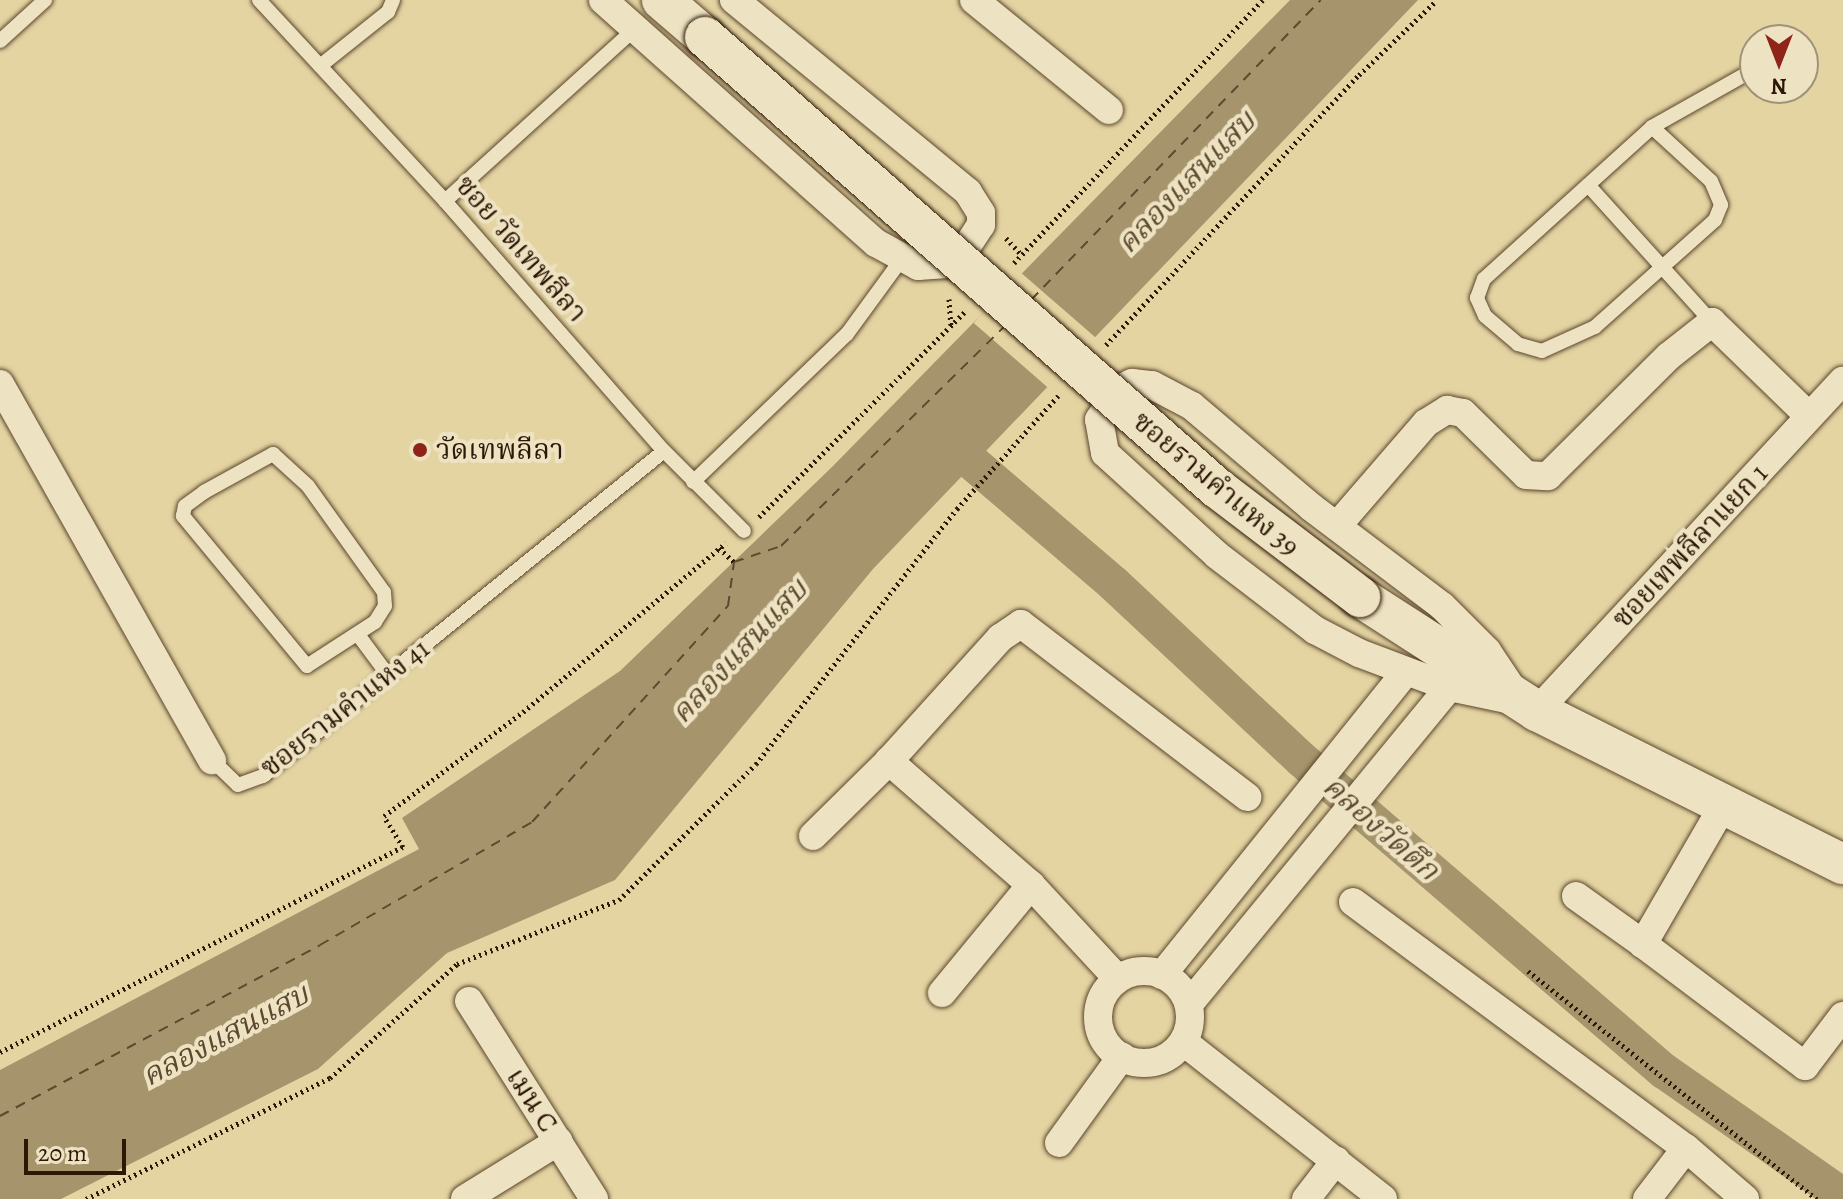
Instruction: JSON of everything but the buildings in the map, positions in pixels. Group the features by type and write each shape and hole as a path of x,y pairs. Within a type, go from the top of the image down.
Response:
{"main road":[{"name":"ซอยรามคำแหง 39","path":"662,0 1193,467 1360,597 1529,706 1843,864"}],"street":[{"path":"603,0 839,212 901,260 918,266 947,264 960,257 977,236 981,213 968,192 734,0"},
{"path":"974,0 1109,110"},
{"path":"1337,526 1426,423 1447,410 1463,413 1526,475 1548,476 1669,356 1712,322 1809,416"},
{"name":"ซอยเทพลีลาแยก 1","path":"1529,706 1843,381"},
{"path":"1132,383 1172,394 1467,628 1529,706 1405,673 1315,630 1120,471 1100,437 1099,420 1106,404 1132,383"},
{"name":"ซอยรามคำแหง 41","path":"0,384 212,760"},
{"path":"813,836 889,761 1000,638 1021,624 1247,797"},
{"path":"1162,975 1405,673"},
{"path":"1185,1043 1189,1004 1449,687"},
{"path":"889,761 1031,885 1117,978"},
{"path":"1643,944 1723,806"},
{"path":"1278,829 1311,857"},
{"path":"942,993 1031,885"},
{"path":"1576,896 1805,1066 1843,1016"},
{"path":"1353,902 1686,1148 1745,1199"},
{"path":"1185,1043 1153,1062 1122,1056 1109,1045 1099,1024 1099,1008 1117,978 1130,971 1162,975 1189,1004"},
{"name":"เมน C","path":"469,1001 594,1199"},
{"path":"1185,1043 1383,1199"},
{"path":"1059,1143 1122,1056"},
{"path":"465,1199 559,1141"},
{"path":"1647,1199 1686,1148"},
{"path":"1306,1199 1336,1160"}],"lane":[{"path":"0,41 45,0"},
{"name":"ซอย วัดเทพลีลา","path":"259,0 445,201 664,451 744,531"},
{"path":"320,66 388,12 393,0"},
{"path":"445,201 635,29"},
{"path":"1652,127 1711,181 1721,205 1715,220 1665,269 1595,327 1542,351 1518,344 1485,316 1477,298 1484,279 1652,127 1739,78"},
{"path":"1588,185 1712,322"},
{"path":"693,482 847,334 901,260"},
{"name":"ซอยรามคำแหง 41","path":"212,760 228,781 248,784 664,451"},
{"path":"273,454 286,462 384,592 381,614 359,636 313,665 301,663 183,516 185,506 263,455 273,454"},
{"path":"359,636 388,675"}],"path":[{"path":"1012,265 1263,0"},
{"path":"1097,355 1359,75 1437,0"},
{"path":"0,1052 285,903 363,872 403,847 384,816 523,712 719,548 744,531 971,306"},
{"path":"86,1199 330,1078 457,964 619,900 756,764 957,509 1065,389"},
{"path":"719,548 734,562"},
{"path":"1528,971 1817,1199"}],"water":[{"name":"คลองแสนแสบ","path":"1290,0 1418,0 873,569 615,880 447,953 318,1069 61,1199 0,1199 0,1070 419,849 402,818 620,671 832,467"}],"pier":[{"path":"1019,271 1097,339 1051,391 974,323"}],"waterway":[{"name":"คลองวัดตึก","path":"939,434 1114,584 1301,759 1664,1071 1843,1196"}],"ferry route":[{"path":"1031,300 1321,0"},
{"path":"0,1116 320,945 532,822 728,606 734,562 781,546 1004,327"}],"place":[{"name":"วัดเทพลีลา","path":"420,450"}]}
